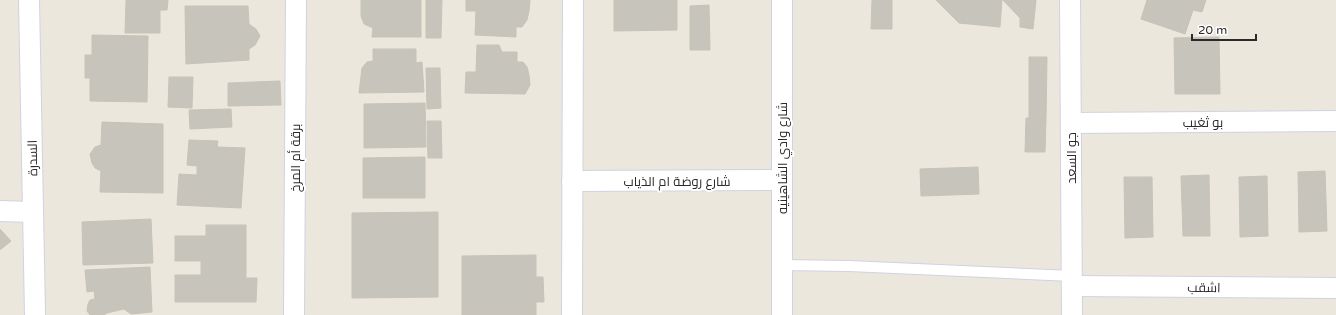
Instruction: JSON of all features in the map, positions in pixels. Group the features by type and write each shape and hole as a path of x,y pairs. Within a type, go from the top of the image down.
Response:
{"street":[{"name":"السدرة","path":"29,0 36,315"},
{"name":"برقة أم المرخ","path":"294,315 296,0"},
{"path":"572,315 573,0"},
{"name":"شارع وادي الشاهينيه","path":"782,0 782,315"},
{"name":"جو السعد","path":"1070,0 1072,315"},
{"name":"بو ثغيب","path":"1071,123 1336,121"},
{"name":"شارع روضة ام الذياب","path":"572,181 782,180"},
{"path":"0,212 33,212"},
{"name":"اشقب","path":"1072,281 1336,288"}],"lane":[{"path":"782,265 849,266 1072,281"}],"building":[{"path":"126,0 168,0 167,10 160,10 160,33 125,33"},
{"path":"361,0 421,0 421,37 372,37 373,28 364,24 361,16"},
{"path":"426,0 442,0 441,38 426,38"},
{"path":"466,0 530,0 527,20 522,27 516,27 516,37 475,35 476,11 466,11"},
{"path":"614,0 677,0 677,30 614,31"},
{"path":"872,0 892,0 892,29 871,29"},
{"path":"936,0 1002,0 1000,27 959,23"},
{"path":"1003,0 1036,0 1033,29 1020,27 1020,18"},
{"path":"1147,0 1206,0 1202,12 1193,10 1185,34 1141,19"},
{"path":"709,5 710,50 690,50 690,6"},
{"path":"185,6 248,6 249,24 256,29 260,36 255,45 249,49 249,60 186,64"},
{"path":"92,35 148,36 147,102 90,101 90,78 85,78 85,55 92,55"},
{"path":"1219,37 1220,94 1175,94 1174,38"},
{"path":"477,45 499,45 502,52 517,52 517,62 523,62 527,67 529,75 530,85 525,94 465,93 466,72 476,72"},
{"path":"373,49 416,49 416,63 422,62 424,92 359,93 362,68 367,62 373,61"},
{"path":"1029,57 1047,57 1046,118 1029,118"},
{"path":"426,68 440,68 441,108 427,109"},
{"path":"169,77 193,77 192,108 168,107"},
{"path":"280,81 281,105 228,106 228,83"},
{"path":"425,103 426,147 364,148 364,104"},
{"path":"231,109 232,127 190,129 189,110"},
{"path":"1026,118 1046,118 1045,152 1025,152"},
{"path":"427,121 441,121 442,158 428,158"},
{"path":"102,122 163,124 163,193 100,192 101,171 95,168 90,154 95,147 101,145"},
{"path":"189,140 218,141 217,147 245,148 241,208 177,205 179,174 197,175 197,166 187,165"},
{"path":"425,157 425,198 363,198 363,158"},
{"path":"978,167 979,194 921,196 920,169"},
{"path":"1325,171 1327,231 1299,232 1298,172"},
{"path":"1209,175 1210,236 1183,236 1181,176"},
{"path":"1267,176 1268,236 1240,237 1239,177"},
{"path":"1124,177 1152,177 1153,237 1125,238"},
{"path":"438,212 438,297 352,298 352,213"},
{"path":"151,219 153,263 83,265 82,222"},
{"path":"206,225 246,225 246,278 257,278 256,302 175,302 175,275 201,275 201,261 175,261 175,236 206,236"},
{"path":"0,229 11,241 0,250"},
{"path":"536,255 536,277 543,277 544,302 536,302 536,315 462,315 462,256"},
{"path":"150,267 152,312 131,314 124,309 104,315 90,315 87,311 90,300 95,299 94,291 87,292 85,270"}]}
